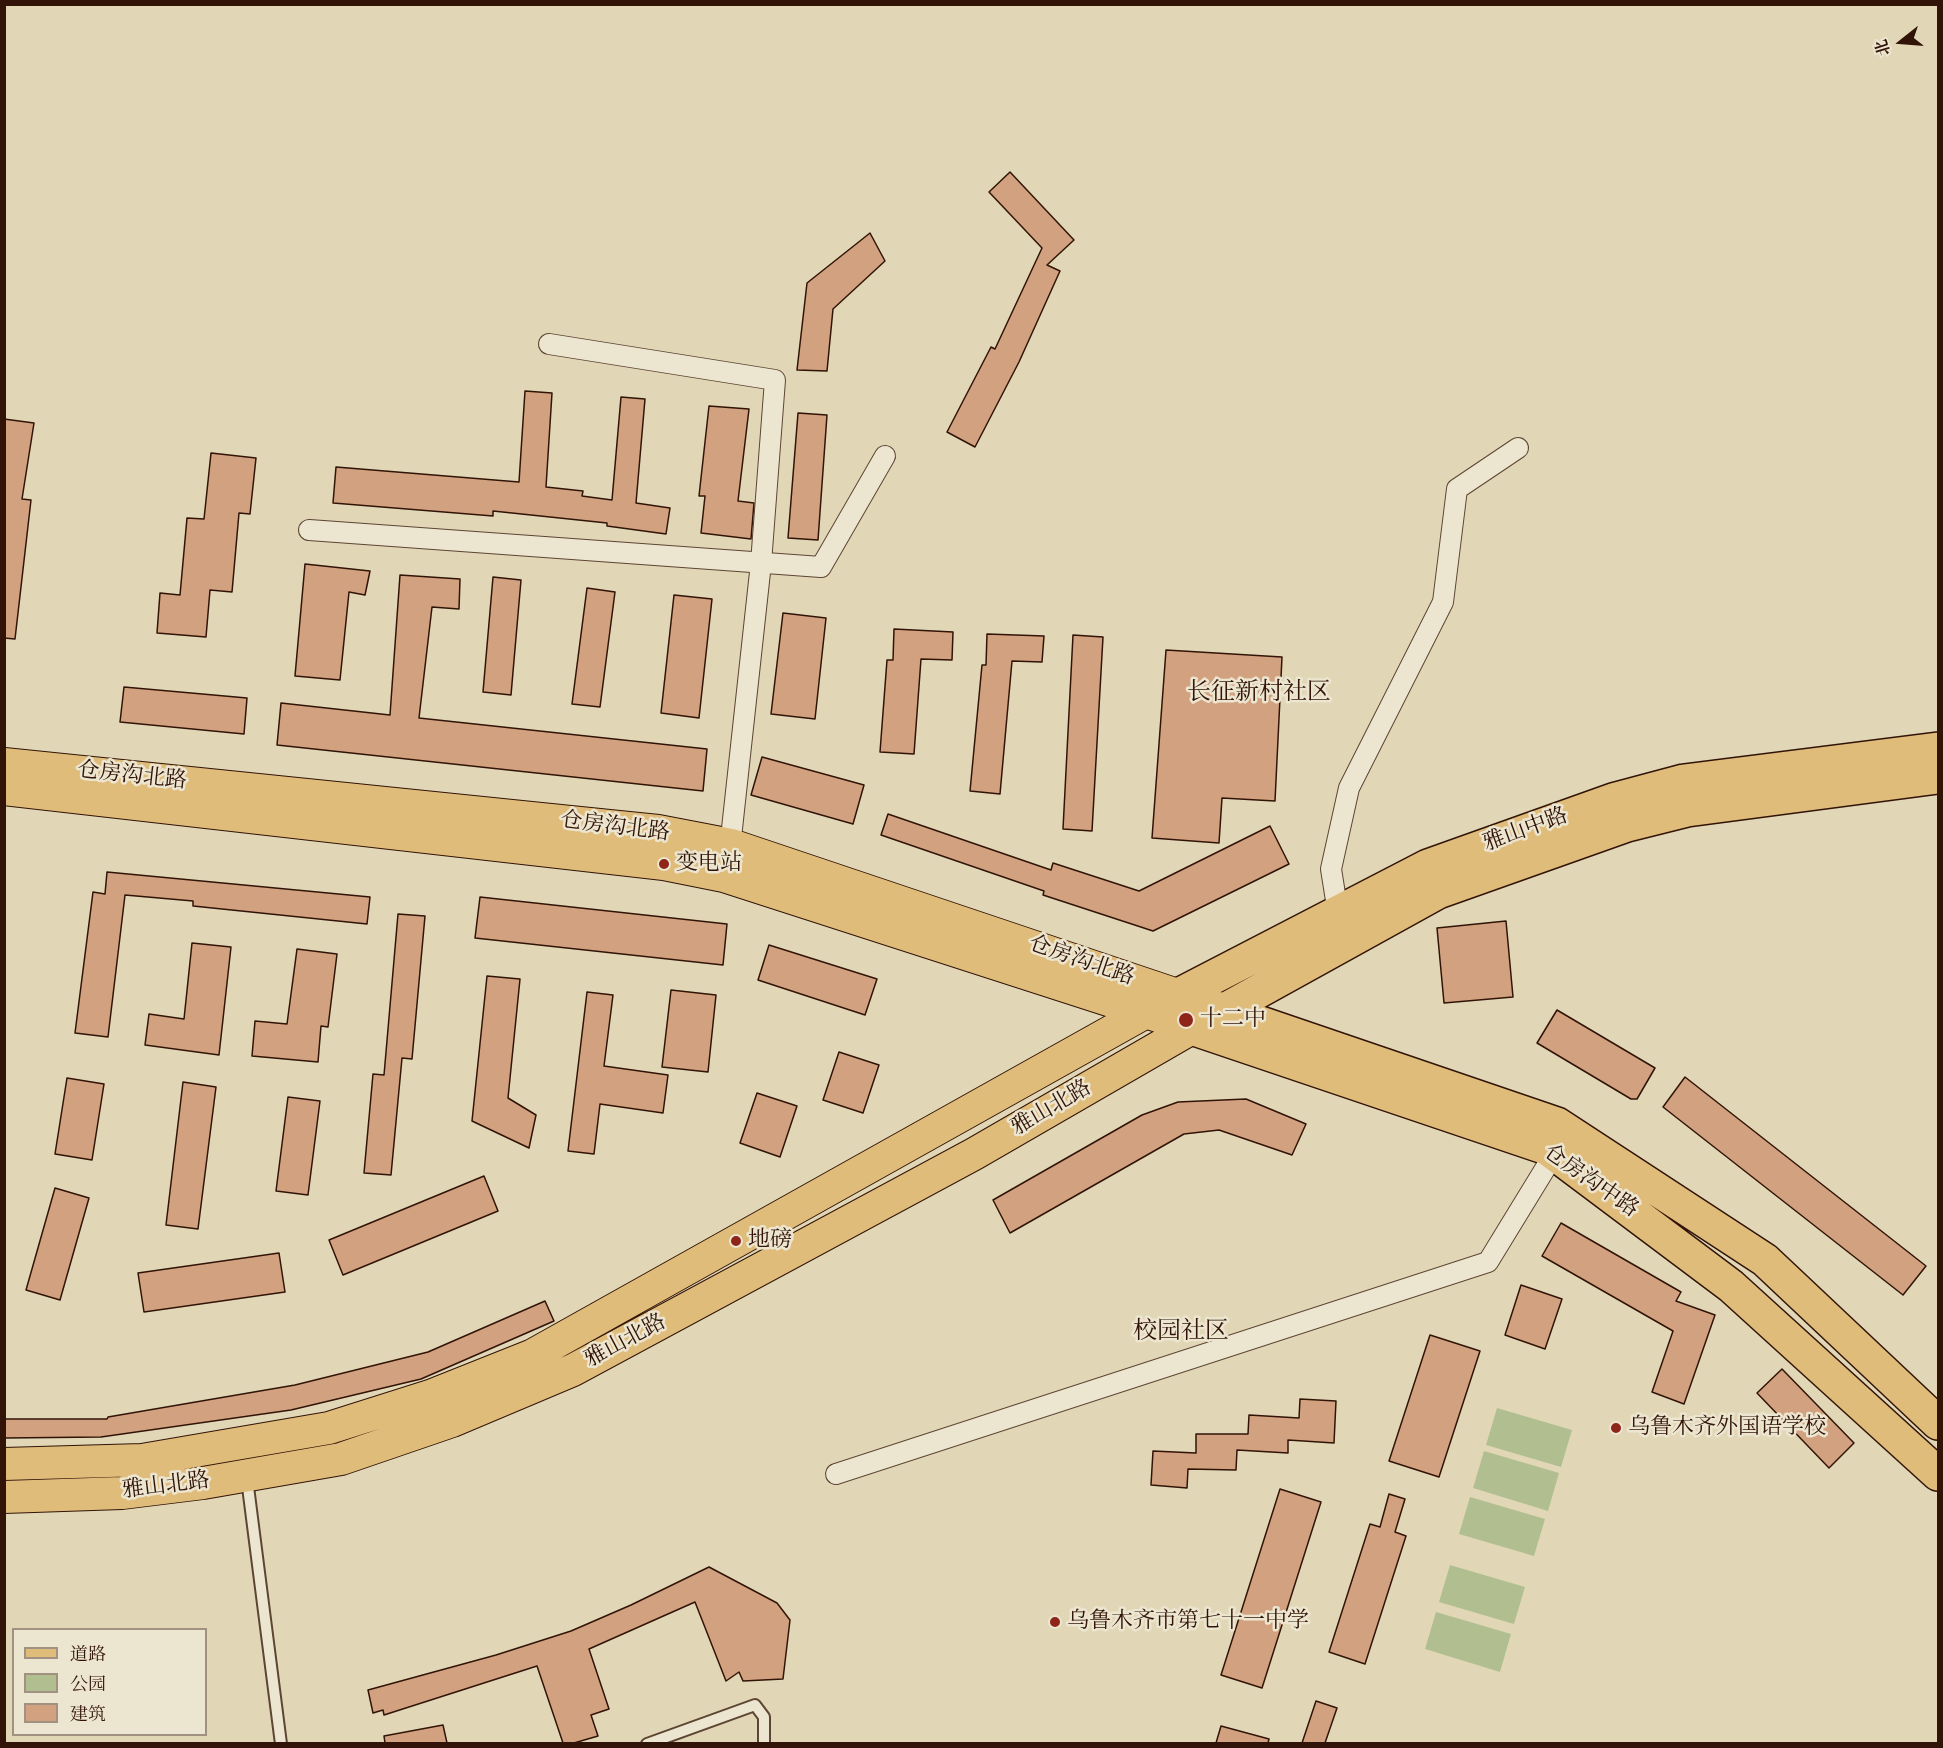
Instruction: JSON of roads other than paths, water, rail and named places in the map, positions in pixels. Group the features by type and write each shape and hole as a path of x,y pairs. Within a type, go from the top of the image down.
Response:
{"highway":[{"name":"雅山中路","path":"1185,1011 1338,913 1428,866 1613,800 1684,781 1938,749"},
{"name":"雅山中路","path":"1185,1011 1438,892 1627,825 1688,810 1938,777"},
{"name":"仓房沟中路","path":"1185,1011 1547,1148 1562,1142"},
{"name":"仓房沟中路","path":"1562,1142 1765,1260 1938,1423"},
{"name":"仓房沟中路","path":"1562,1142 1731,1286 1938,1474"}],"main road":[{"name":"仓房沟北路","path":"4,765 647,830 731,845 1185,1011"},
{"name":"仓房沟北路","path":"4,789 664,864 724,876 1185,1011"},
{"name":"雅山北路","path":"4,1464 142,1460 233,1446 330,1428 440,1392 533,1355 1185,1011"},
{"name":"雅山北路","path":"4,1497 122,1493 246,1476 341,1459 452,1421 573,1370 974,1154 1185,1011"}],"street":[{"path":"549,344 775,380 761,563 731,845 724,876"},
{"path":"1338,913 1331,869 1349,788 1443,602 1457,489 1518,448"},
{"path":"309,530 821,567 885,456"},
{"path":"836,1474 1488,1262 1562,1142"}],"lane":[{"path":"246,1476 281,1743"},
{"path":"647,1743 756,1705 764,1717 764,1743"}],"place":[{"name":"变电站","path":"664,864"},
{"name":"十二中","path":"1186,1020"},
{"name":"地磅","path":"736,1241"},
{"name":"乌鲁木齐外国语学校","path":"1616,1428"},
{"name":"乌鲁木齐市第七十一中学","path":"1055,1622"}],"district":[{"name":"长征新村社区","path":"1259,694"},
{"name":"校园社区","path":"1181,1333"}]}
